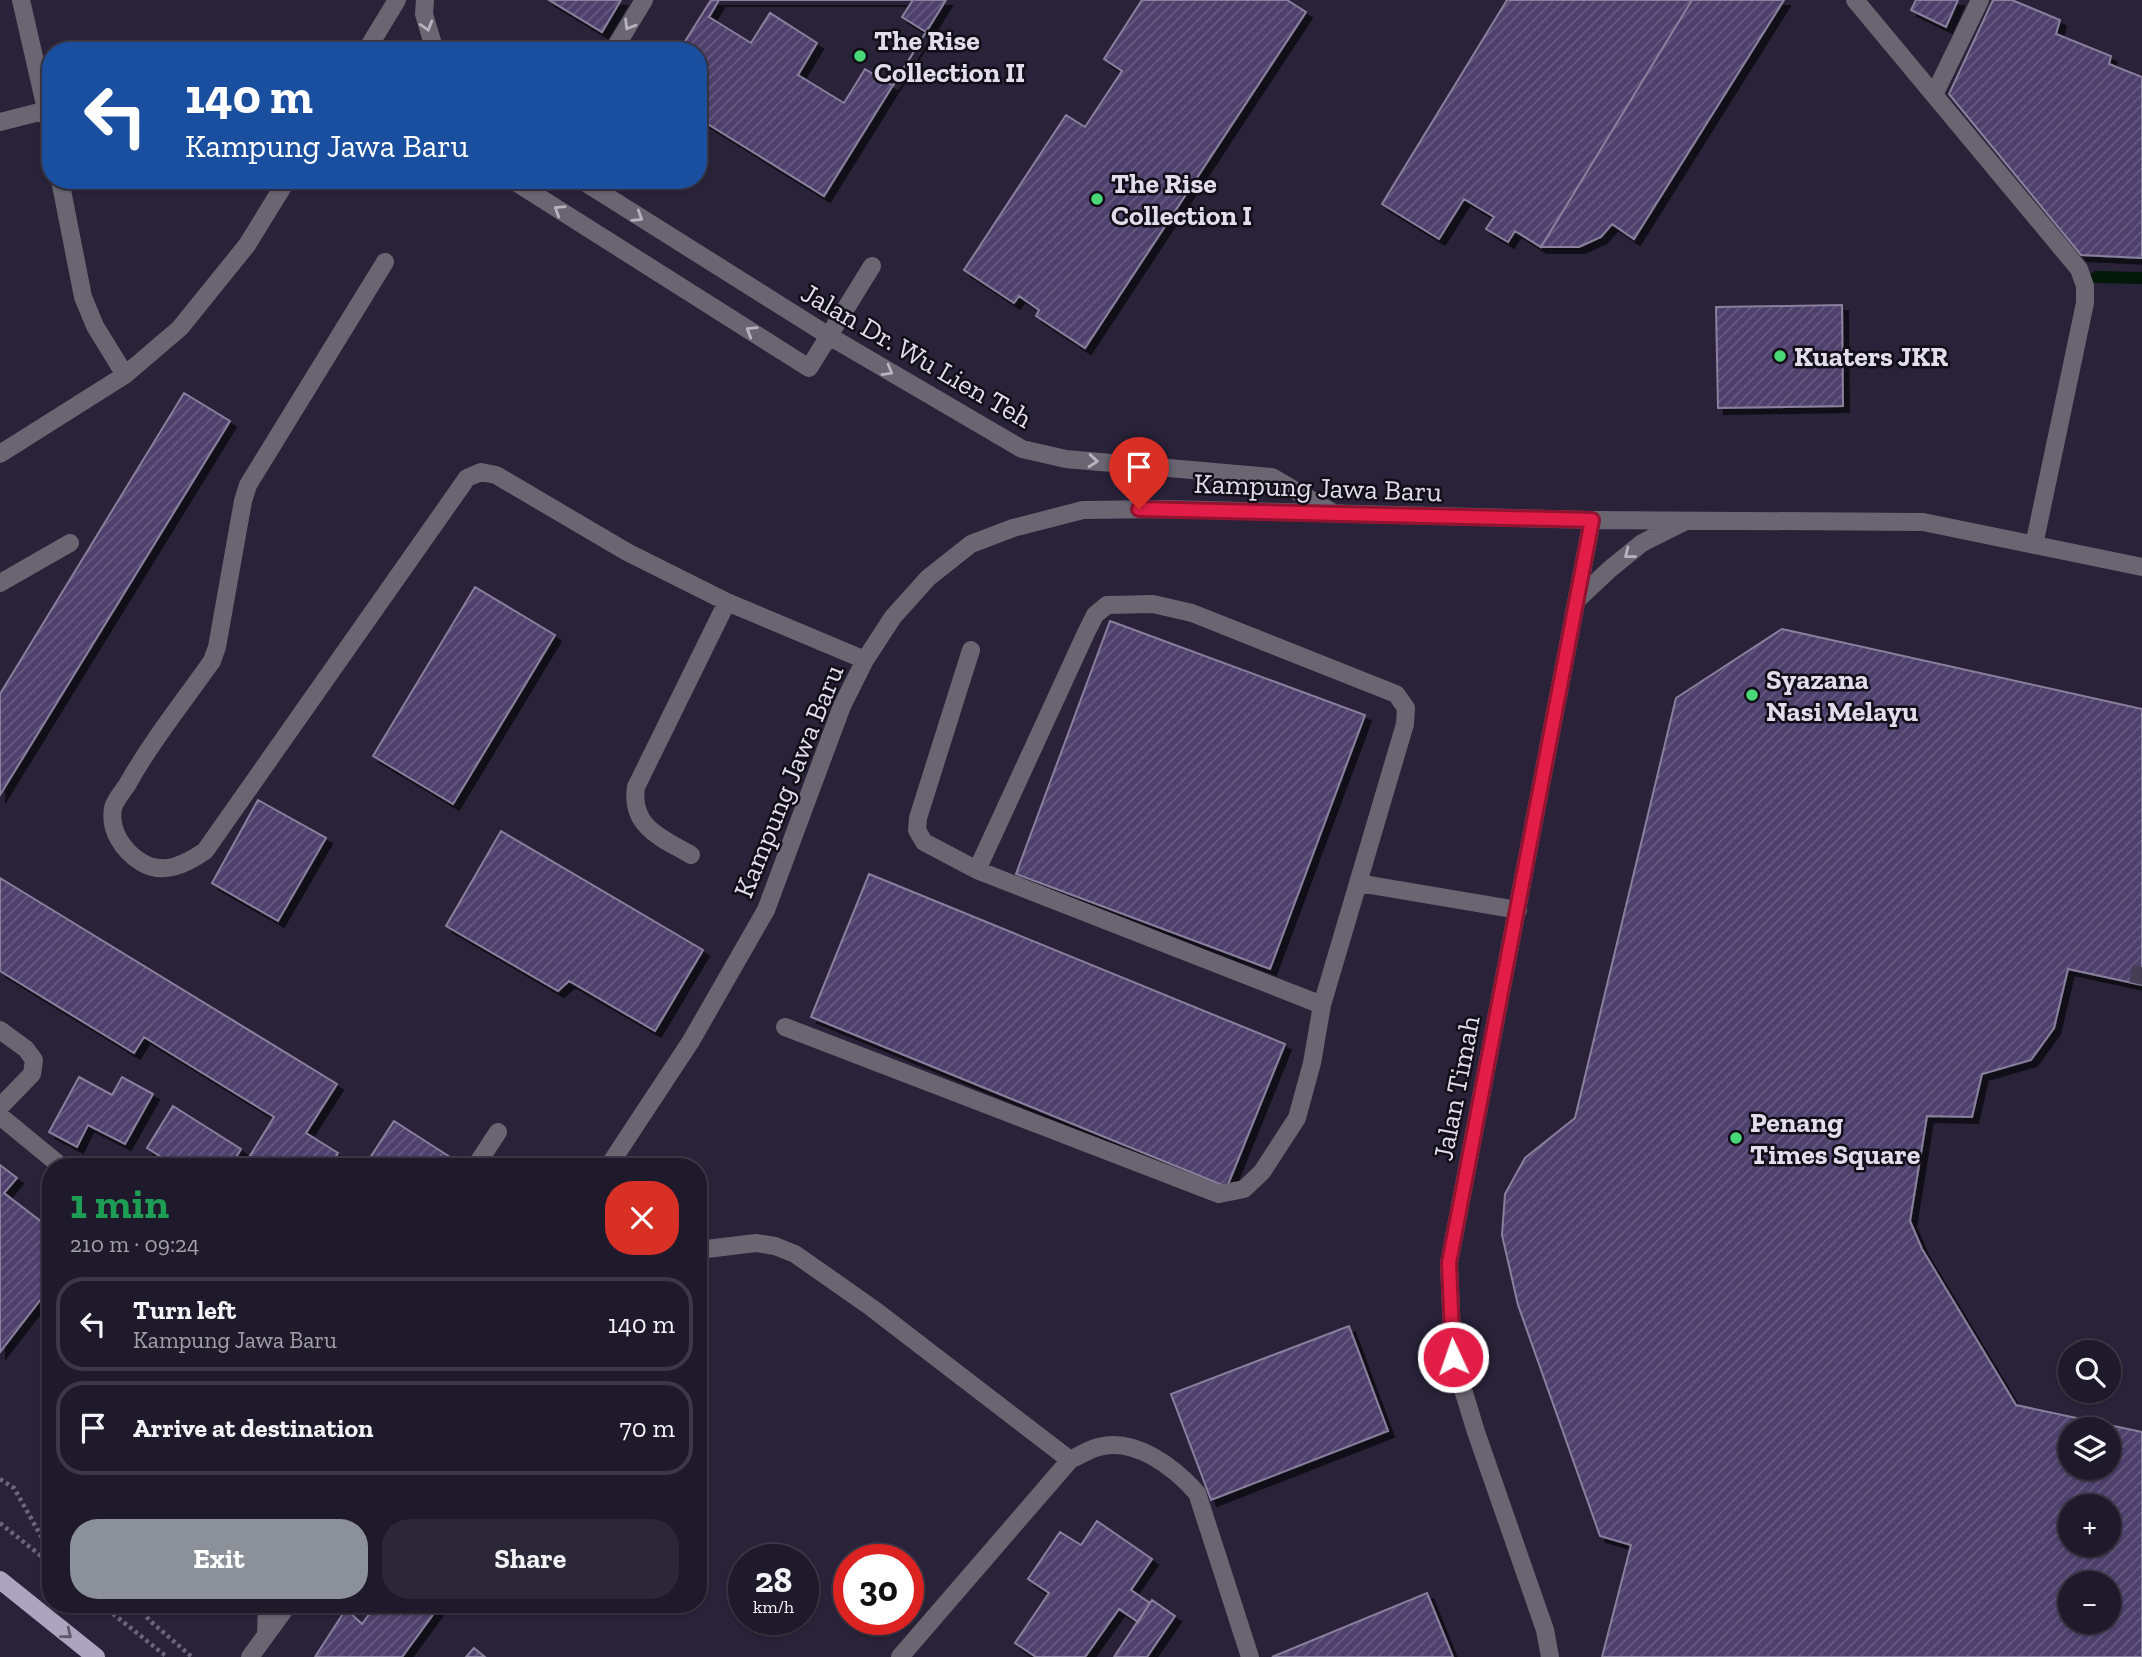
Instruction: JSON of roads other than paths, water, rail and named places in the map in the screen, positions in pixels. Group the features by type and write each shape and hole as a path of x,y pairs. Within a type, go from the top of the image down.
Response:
{"main road":[{"path":"0,1580 96,1657"}],"street":[{"path":"21,0 42,89"},
{"path":"375,42 397,0"},
{"path":"425,0 424,14 432,42"},
{"path":"618,42 644,0"},
{"path":"1855,0 2079,269 2085,286 2085,303 2034,545"},
{"path":"1934,95 1980,0"},
{"path":"0,122 42,111"},
{"path":"62,189 83,297 94,326 125,375"},
{"path":"0,454 125,375 180,328 247,245 283,189"},
{"path":"526,189 809,368 872,265"},
{"name":"Jalan Dr. Wu Lien Teh","path":"595,189 829,336 1022,449 1074,459 1272,477 1335,514"},
{"path":"386,262 248,485 212,661 113,807 115,830 125,849 143,863 164,868 186,865 205,851 467,478 481,472 496,475 627,552 727,602 865,660"},
{"name":"Kampung Jawa Baru","path":"614,1158 691,1041 766,910 842,706 865,660 893,617 928,578 971,544 1013,528 1083,510 1166,509 1592,520 1923,522 2142,567"},
{"name":"Jalan Timah","path":"1550,1657 1545,1630 1476,1432 1453,1357 1449,1263 1592,520"},
{"path":"1577,600 1642,543 1688,520"},
{"path":"0,583 70,543"},
{"path":"691,855 649,831 638,816 636,787 727,602"},
{"path":"785,1027 1219,1194 1244,1189 1262,1172 1297,1118 1312,1063 1322,1005 1405,724 1406,708 1396,694 1192,613 1153,604 1107,605 1095,615 977,870"},
{"path":"971,650 918,818 917,830 924,842 977,870 1322,1005"},
{"path":"1358,883 1518,910"},
{"path":"0,1030 26,1049 34,1060 32,1074 0,1107"},
{"path":"0,1116 51,1158"},
{"path":"481,1158 498,1132"},
{"path":"707,1249 756,1243 775,1246 795,1254 872,1308 1070,1461"},
{"path":"900,1657 1070,1461 1097,1447 1119,1445 1143,1451 1185,1481 1197,1493 1250,1657"},
{"path":"266,1634 267,1613"},
{"path":"250,1657 282,1613"}],"waterway":[{"path":"2096,277 2142,278"}],"tunnel":[{"path":"2138,984 2142,967"}],"place":[{"name":"The Rise Collection II","path":"860,56"},
{"name":"The Rise Collection I","path":"1097,199"},
{"name":"Kuaters JKR","path":"1780,356"},
{"name":"Syazana Nasi Melayu","path":"1752,695"},
{"name":"Penang Times Square","path":"1736,1138"}]}
